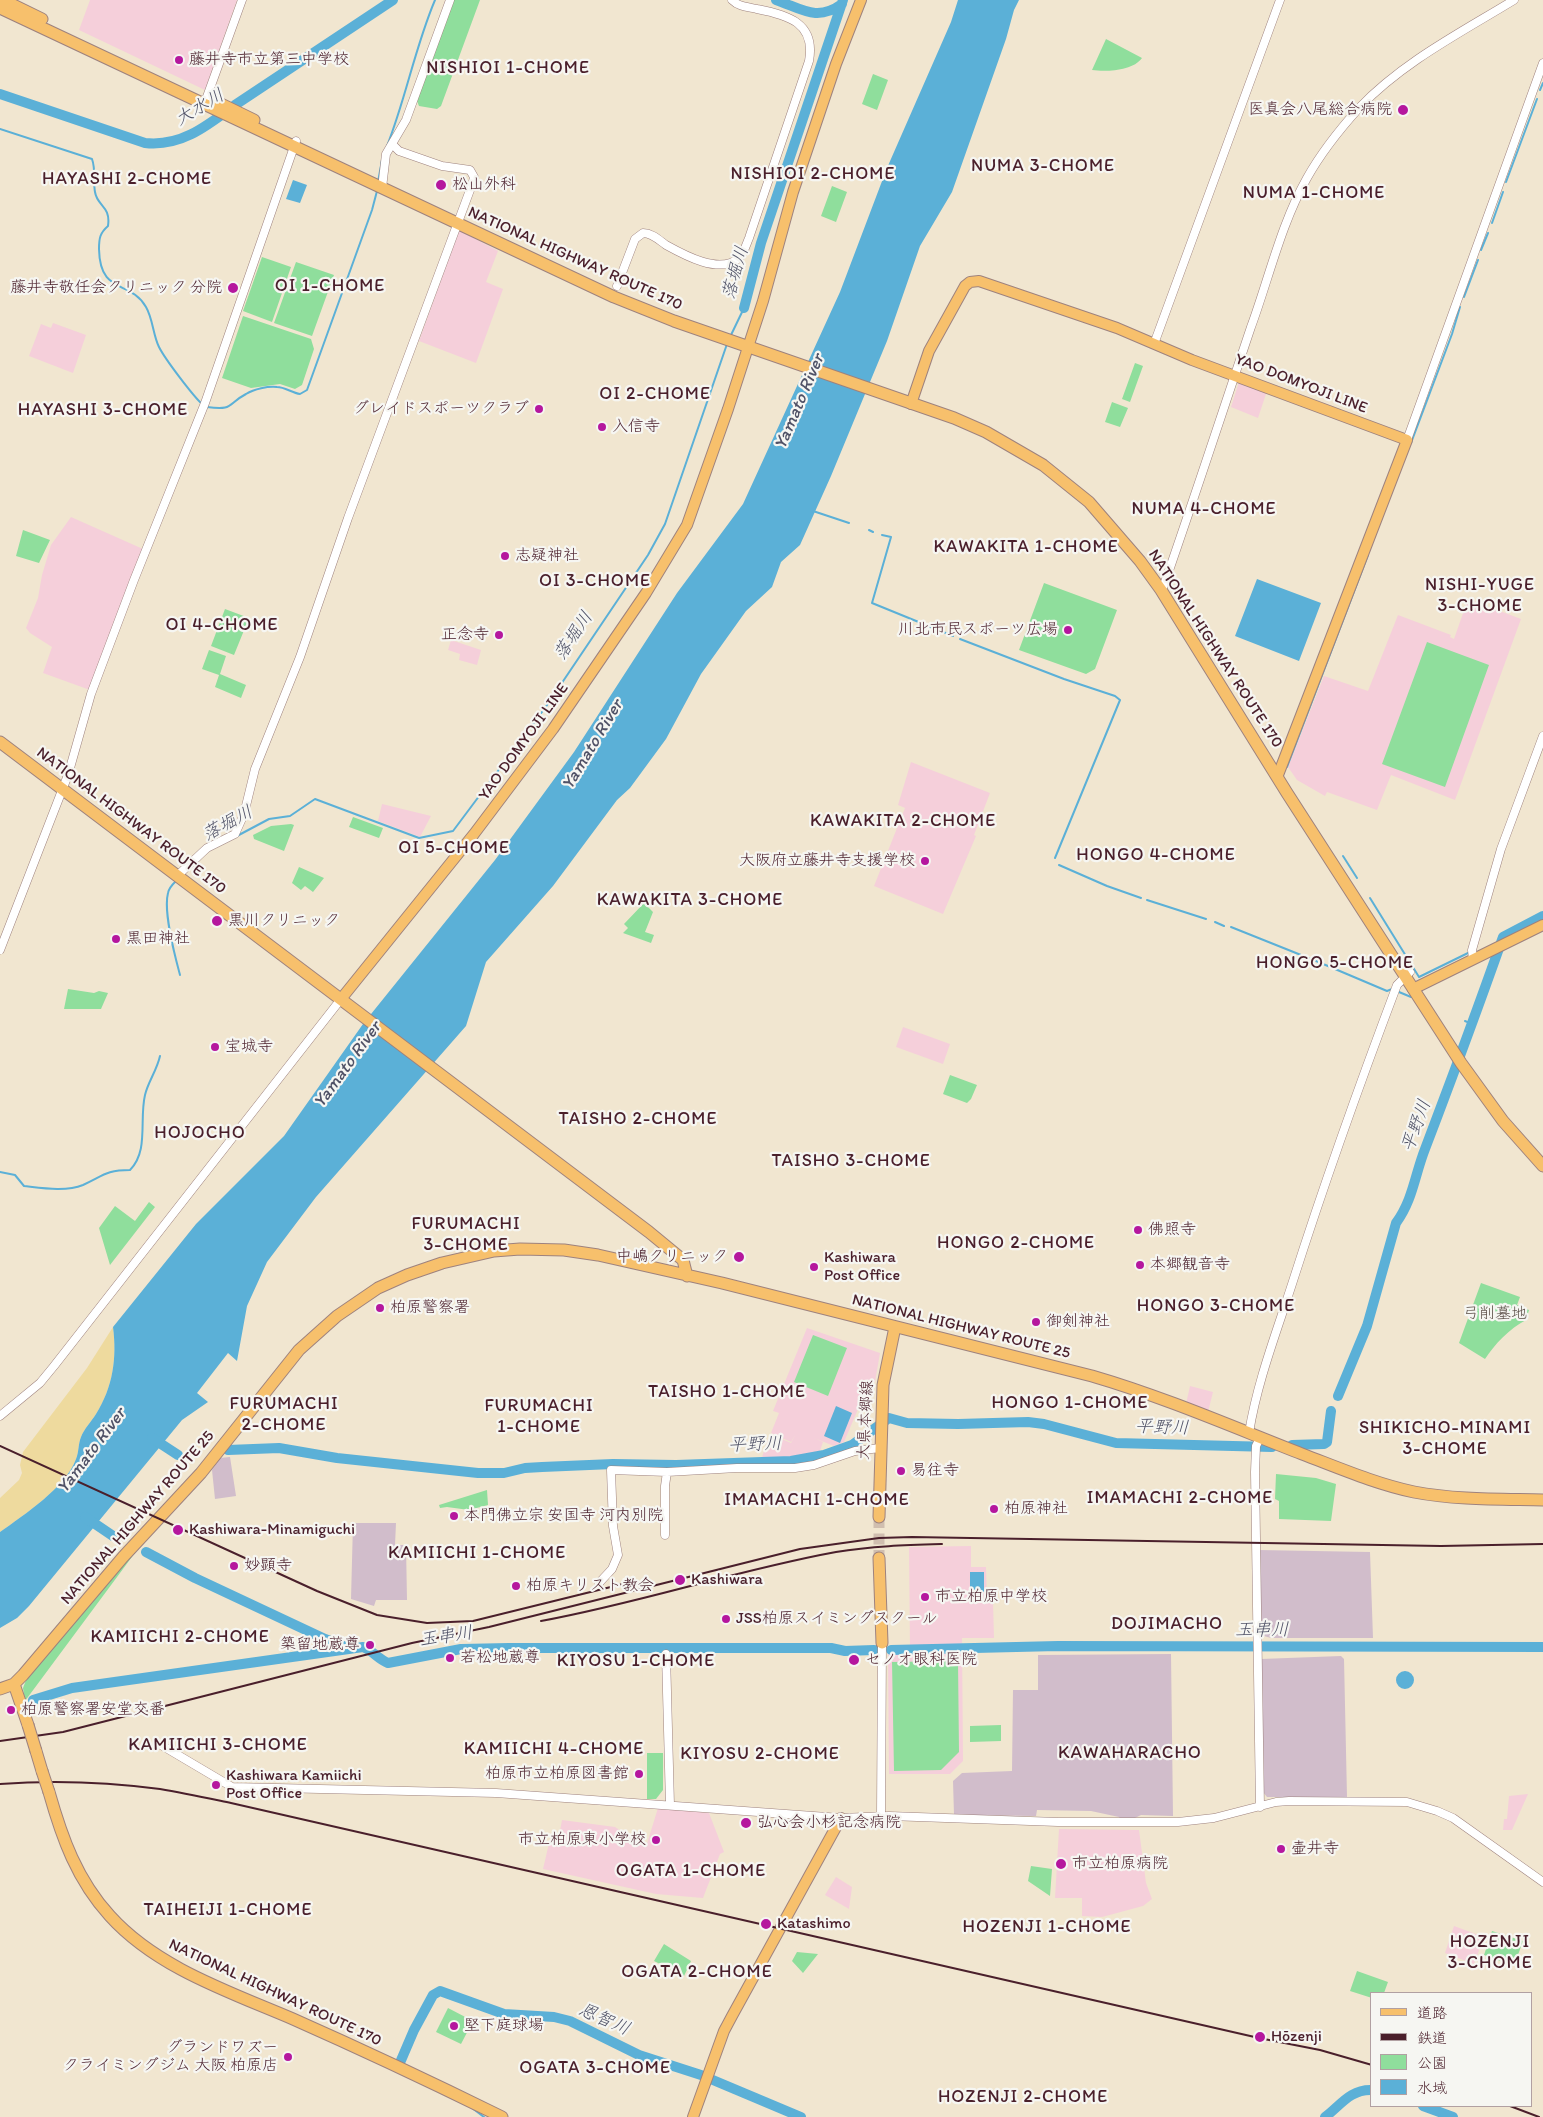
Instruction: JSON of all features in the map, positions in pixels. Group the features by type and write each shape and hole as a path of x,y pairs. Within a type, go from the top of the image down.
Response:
{"highway":[{"name":"NATIONAL HIGHWAY ROUTE 170","path":"3,0 219,108 382,184 606,294 936,409 987,429 1024,446 1082,488 1107,512 1133,542 1460,1057 1503,1121 1543,1166"},
{"name":"NATIONAL HIGHWAY ROUTE 170","path":"0,8 205,101"},
{"name":"NATIONAL HIGHWAY ROUTE 170","path":"0,742 676,1253 683,1260 687,1276"},
{"name":"NATIONAL HIGHWAY ROUTE 170","path":"1460,1057 1543,1158"},
{"name":"NATIONAL HIGHWAY ROUTE 25","path":"0,1689 14,1684 123,1557 201,1473 299,1350 337,1316 378,1288 407,1275 442,1262 494,1251 520,1249 564,1250 598,1255 1117,1383 1255,1442 1376,1482 1415,1492 1459,1497 1543,1500"},
{"name":"大県本郷線","path":"879,1517 883,1385 895,1327"},
{"path":"879,1558 882,1643"},
{"name":"NATIONAL HIGHWAY ROUTE 170","path":"14,1684 69,1854 90,1892 111,1918 150,1951 219,1987 495,2115"}],"main road":[{"path":"0,4 3,0"},
{"name":"YAO DOMYOJI LINE","path":"344,1001 532,758 608,650 669,557 687,525 728,409 746,344 768,282 793,192 836,64 861,0"},
{"name":"YAO DOMYOJI LINE","path":"907,400 931,346 965,286 970,282 979,281 1117,328 1192,360 1407,440"},
{"path":"1279,772 1407,440"},
{"path":"1416,987 1543,925"},
{"path":"693,2117 724,2031 841,1818"}],"street":[{"path":"205,101 242,0"},
{"path":"382,184 384,161 406,120 450,0"},
{"path":"617,286 635,238 642,233 652,235 686,254 718,265 740,258 749,238 810,60 811,44 806,31 795,21 767,11 739,6 732,0"},
{"path":"1154,344 1280,0"},
{"path":"1163,588 1286,225 1307,178 1333,140 1359,109 1400,71 1514,0"},
{"path":"1407,440 1543,63"},
{"path":"0,950 62,789 91,694 152,531 166,505 205,403 295,144"},
{"path":"178,877 207,848 236,834 244,814 255,768 300,656 348,518 473,182 473,173 468,169 442,166 399,151 392,144"},
{"path":"1473,958 1472,950 1501,849 1543,736"},
{"path":"1260,1808 1255,1442 1252,1413 1337,1146 1397,985 1408,974"},
{"path":"0,1416 40,1383 344,1001"},
{"path":"599,1583 612,1569 618,1554 613,1526 611,1470 667,1472 795,1468 855,1451 880,1448"},
{"path":"665,1535 665,1486 667,1472"},
{"path":"882,1643 882,1816"},
{"path":"666,1654 670,1805"},
{"path":"161,1745 232,1787 496,1793 841,1818 882,1816 1058,1822 1178,1822 1214,1818 1260,1808 1276,1802 1289,1801 1378,1801 1418,1804 1437,1810 1465,1825 1543,1882"}],"shaded area":[{"name":"藤井寺市立第三中学校","path":"90,0 237,0 205,90 79,30"},
{"path":"459,230 498,251 486,282 503,289 476,363 419,341"},
{"path":"53,323 86,335 73,373 29,356 41,324 51,328"},
{"path":"1239,382 1267,391 1258,418 1231,407"},
{"path":"71,517 143,549 90,690 43,673 52,647 30,633 26,628 38,598 42,575 51,545"},
{"path":"1468,599 1521,619 1455,800 1391,775 1377,810 1327,792 1325,796 1297,780 1288,767 1324,676 1368,691 1398,615 1451,635 1450,637 1454,639"},
{"path":"451,640 481,650 477,665 459,660 460,654 448,650"},
{"name":"大阪府立藤井寺支援学校","path":"911,762 990,793 974,835 976,836 943,914 874,886 905,808 898,805"},
{"path":"382,804 431,816 420,837 378,821"},
{"path":"903,1027 950,1044 943,1064 896,1047"},
{"path":"807,1328 880,1353 875,1382 870,1381 844,1442 834,1446 814,1438 823,1442 820,1451 788,1458 762,1457 770,1434 791,1443 795,1435 791,1442 771,1433 779,1413 773,1411"},
{"path":"1190,1386 1213,1392 1208,1412 1186,1404"},
{"path":"230,1457 236,1496 215,1499 212,1470 220,1458"},
{"path":"353,1523 396,1523 395,1545 406,1545 407,1600 376,1600 374,1606 351,1599"},
{"path":"971,1546 971,1567 986,1567 987,1602 993,1602 994,1638 962,1638 963,1761 950,1774 889,1774 888,1651 910,1650 909,1547"},
{"path":"1258,1550 1370,1552 1373,1638 1271,1638 1264,1636 1261,1631"},
{"path":"1171,1654 1173,1816 1141,1815 1133,1819 1120,1819 1119,1817 1091,1811 1037,1810 1036,1816 954,1815 953,1781 962,1773 1012,1771 1013,1690 1038,1690 1038,1655"},
{"path":"1341,1656 1344,1659 1347,1797 1267,1797 1263,1792 1261,1659"},
{"path":"1528,1794 1512,1830 1503,1830 1504,1819 1507,1819 1509,1796"},
{"path":"658,1808 709,1813 724,1852 720,1854 703,1898 656,1894 543,1869 550,1839 558,1841 562,1820 615,1827 646,1847"},
{"path":"1059,1829 1139,1830 1146,1883 1152,1899 1143,1906 1102,1917 1082,1916 1082,1898 1055,1898"},
{"path":"836,1877 852,1887 849,1909 825,1895"},
{"path":"1454,1926 1484,1937 1474,1964 1445,1953"}],"green space":[{"path":"454,0 480,0 441,106 437,109 419,106 417,101"},
{"path":"1106,39 1142,58 1126,68 1112,71 1092,70"},
{"path":"873,74 888,80 877,110 862,104"},
{"path":"832,186 847,192 836,222 821,216"},
{"path":"262,257 291,267 272,322 243,311"},
{"path":"296,262 334,275 312,336 274,323"},
{"path":"243,316 311,339 314,349 302,385 295,389 280,384 251,388 222,378"},
{"path":"1135,363 1143,366 1130,402 1122,399"},
{"path":"1112,402 1128,408 1120,427 1105,422"},
{"path":"23,530 50,540 39,563 16,556"},
{"name":"川北市民スポーツ広場","path":"1044,583 1117,610 1095,669 1086,674 1019,650"},
{"path":"225,609 249,618 234,655 211,646"},
{"path":"1427,642 1489,665 1445,787 1382,764"},
{"path":"209,650 226,656 220,674 246,685 241,698 215,687 219,675 202,669"},
{"path":"353,817 383,828 379,838 349,827"},
{"path":"294,825 284,851 254,839 253,835 271,826"},
{"path":"299,867 324,878 313,892 305,886 301,890 292,883"},
{"path":"644,903 653,912 645,932 654,935 651,943 623,933 628,928 624,924"},
{"path":"68,989 108,993 101,1009 64,1009"},
{"path":"950,1075 977,1085 971,1099 967,1103 943,1094"},
{"path":"149,1202 155,1207 110,1265 99,1228 115,1206 135,1221"},
{"name":"弓削墓地","path":"1481,1283 1520,1297 1517,1305 1529,1310 1526,1320 1503,1337 1485,1359 1459,1343"},
{"path":"813,1335 847,1348 828,1396 794,1382"},
{"path":"1276,1474 1316,1478 1336,1484 1331,1521 1279,1519 1279,1501 1275,1499"},
{"path":"487,1490 488,1505 469,1510 440,1508 439,1505"},
{"path":"143,1542 25,1701 23,1688 26,1680"},
{"path":"958,1661 959,1752 941,1770 894,1771 892,1662"},
{"path":"1001,1725 1001,1741 970,1742 970,1726"},
{"path":"647,1753 663,1753 663,1790 656,1799 647,1799"},
{"path":"1031,1866 1052,1869 1050,1896 1028,1881"},
{"path":"1492,1931 1523,1941 1514,1966 1484,1955"},
{"path":"664,1944 691,1961 684,1976 654,1961"},
{"path":"797,1952 818,1954 803,1973 792,1961"},
{"path":"1357,1971 1388,1982 1384,1992 1370,1992 1370,1997 1350,1991"},
{"name":"堅下庭球場","path":"448,2008 473,2021 461,2044 436,2032"}],"sand":[{"path":"113,1327 114,1361 110,1383 102,1404 82,1434 77,1456 71,1469 43,1500 0,1532 0,1498 19,1480 22,1473 20,1465 23,1452 87,1368"}],"water":[{"name":"Yamato River","path":"958,0 1019,0 952,192 920,246 887,341 800,545 781,562 772,587 746,611 701,674 666,739 630,788 617,800 553,886 486,962 466,1026 316,1197 267,1262 247,1306 237,1361 228,1353 197,1393 208,1402 182,1420 29,1606 17,1618 0,1628 0,1532 43,1500 71,1469 77,1456 82,1434 102,1404 110,1383 114,1361 113,1327 196,1224 284,1136 363,1024 495,860 574,752 677,593 743,504 840,292 887,168 951,22"},
{"path":"293,180 307,185 300,203 286,199"},
{"path":"1257,579 1321,603 1299,661 1235,636"},
{"path":"836,1406 852,1413 840,1443 824,1436"},
{"path":"970,1572 984,1572 984,1592 970,1592"},
{"path":"1405,1671 1411,1674 1414,1680 1411,1686 1405,1689 1399,1686 1396,1680 1399,1674"}],"waterway":[{"name":"大水川","path":"0,94 145,143 170,142 204,127 393,0"},
{"path":"387,146 435,0"},
{"name":"大水川","path":"776,0 802,10 817,13 825,12 842,4"},
{"name":"落堀川","path":"744,308 761,243 843,0"},
{"path":"1540,90 1543,83"},
{"path":"1506,182 1537,99"},
{"path":"0,129 92,159 96,197 108,214 108,226 100,236 99,242 101,264 105,274 110,281 139,298 146,307 162,353 186,386 203,405"},
{"path":"378,182 382,160"},
{"path":"207,407 222,408 230,406 249,392 265,387 280,387 300,394 307,390 372,210 377,191"},
{"path":"1492,223 1503,192"},
{"path":"1481,250 1488,233"},
{"path":"1464,297 1478,260"},
{"path":"1411,443 1452,334 1460,307"},
{"name":"落堀川","path":"731,335 744,308"},
{"name":"落堀川","path":"237,836 269,819 290,816 315,799 419,838 453,831 545,708 648,555 665,524 727,344"},
{"path":"813,511 849,523"},
{"path":"869,530 873,532"},
{"path":"882,535 891,537 872,603 953,636"},
{"path":"1287,767 1368,555"},
{"path":"960,639 1064,679 1115,696 1120,700 1055,858"},
{"path":"1343,856 1357,878"},
{"path":"1059,865 1107,886 1141,898"},
{"name":"落堀川","path":"177,880 169,891 167,911 170,934 180,975"},
{"path":"1370,898 1419,977 1468,953"},
{"path":"1147,900 1206,919"},
{"name":"平野川","path":"1338,1396 1367,1326 1396,1223 1410,1196 1422,1158 1503,937 1543,916"},
{"path":"1215,922 1224,926"},
{"path":"1231,927 1301,955"},
{"path":"1309,958 1387,991 1392,989"},
{"path":"1399,992 1411,997"},
{"name":"平野川","path":"1465,1021 1472,1024"},
{"name":"落堀川","path":"0,1172 15,1175 24,1186 62,1189 83,1185 110,1172 130,1170 140,1154 145,1095 160,1056"},
{"name":"平野川","path":"1292,1445 1324,1444 1327,1442 1331,1411"},
{"name":"平野川","path":"228,1450 279,1448 337,1458 478,1473 504,1473 525,1468 613,1464 676,1465 791,1461 824,1455 852,1445 889,1418 907,1423 1028,1422 1044,1424 1116,1443 1272,1447"},
{"name":"平野川","path":"152,1438 178,1455"},
{"path":"85,1517 113,1536"},
{"path":"146,1552 195,1578 348,1648"},
{"name":"玉串川","path":"891,1650 1058,1646 1543,1647"},
{"name":"玉串川","path":"33,1700 72,1688 363,1647 388,1663 461,1649 831,1648 845,1651 874,1650"},
{"name":"恩智川","path":"399,2065 414,2030 433,1995 440,1991 504,2014 554,2017 570,2021 639,2055 701,2075 801,2117"},
{"name":"恩智川","path":"1325,2117 1351,2095 1364,2090 1370,2090"},
{"name":"恩智川","path":"1426,2107 1453,2117"},
{"path":"472,2108 484,2117"}],"tunnel":[{"path":"879,1517 879,1558"}],"railway":[{"path":"0,1446 317,1591 377,1615 427,1623 473,1621 631,1582"},
{"path":"0,1741 63,1732 412,1643 489,1627 800,1549 879,1538 1441,1546 1543,1544"},
{"path":"541,1621 578,1614 799,1559 876,1547 942,1544"},
{"path":"0,1784 40,1782 100,1783 160,1789 204,1797 1259,2038 1320,2050 1370,2064"},
{"path":"1513,2107 1539,2117"}],"place":[{"name":"藤井寺市立第三中学校","path":"179,60"},
{"name":"医真会八尾総合病院","path":"1403,110"},
{"name":"松山外科","path":"441,185"},
{"name":"藤井寺敬任会クリニック 分院","path":"233,288"},
{"name":"グレイドスポーツクラブ","path":"539,409"},
{"name":"入信寺","path":"602,427"},
{"name":"志疑神社","path":"505,556"},
{"name":"川北市民スポーツ広場","path":"1068,630"},
{"name":"正念寺","path":"499,635"},
{"name":"大阪府立藤井寺支援学校","path":"925,861"},
{"name":"黒川クリニック","path":"217,921"},
{"name":"黒田神社","path":"116,939"},
{"name":"宝城寺","path":"215,1047"},
{"name":"佛照寺","path":"1138,1230"},
{"name":"中嶋クリニック","path":"739,1257"},
{"name":"本郷観音寺","path":"1140,1265"},
{"name":"Kashiwara Post Office","path":"814,1267"},
{"name":"柏原警察署","path":"380,1308"},
{"name":"御剣神社","path":"1036,1322"},
{"name":"易往寺","path":"901,1471"},
{"name":"柏原神社","path":"994,1509"},
{"name":"本門佛立宗 安国寺 河内別院","path":"454,1516"},
{"name":"Kashiwara-Minamiguchi","path":"178,1530"},
{"name":"妙顕寺","path":"234,1566"},
{"name":"Kashiwara","path":"680,1580"},
{"name":"柏原キリスト教会","path":"516,1586"},
{"name":"市立柏原中学校","path":"925,1597"},
{"name":"JSS柏原スイミングスクール","path":"726,1619"},
{"name":"築留地蔵尊","path":"370,1645"},
{"name":"若松地蔵尊","path":"450,1658"},
{"name":"セノオ眼科医院","path":"854,1660"},
{"name":"柏原警察署安堂交番","path":"11,1710"},
{"name":"柏原市立柏原図書館","path":"639,1774"},
{"name":"Kashiwara Kamiichi Post Office","path":"216,1785"},
{"name":"弘心会小杉記念病院","path":"746,1823"},
{"name":"市立柏原東小学校","path":"656,1840"},
{"name":"壷井寺","path":"1281,1849"},
{"name":"市立柏原病院","path":"1061,1864"},
{"name":"Katashimo","path":"766,1924"},
{"name":"堅下庭球場","path":"454,2026"},
{"name":"Hōzenji","path":"1260,2037"},
{"name":"グランドワズー クライミングジム 大阪 柏原店","path":"288,2057"}],"district":[{"name":"NISHIOI 1-CHOME","path":"508,68"},
{"name":"NUMA 3-CHOME","path":"1043,166"},
{"name":"NISHIOI 2-CHOME","path":"813,174"},
{"name":"HAYASHI 2-CHOME","path":"127,179"},
{"name":"NUMA 1-CHOME","path":"1314,193"},
{"name":"OI 1-CHOME","path":"330,286"},
{"name":"OI 2-CHOME","path":"655,394"},
{"name":"HAYASHI 3-CHOME","path":"103,410"},
{"name":"NUMA 4-CHOME","path":"1204,509"},
{"name":"KAWAKITA 1-CHOME","path":"1026,547"},
{"name":"OI 3-CHOME","path":"595,581"},
{"name":"NISHI-YUGE 3-CHOME","path":"1480,595"},
{"name":"OI 4-CHOME","path":"222,625"},
{"name":"KAWAKITA 2-CHOME","path":"903,821"},
{"name":"OI 5-CHOME","path":"454,848"},
{"name":"HONGO 4-CHOME","path":"1156,855"},
{"name":"KAWAKITA 3-CHOME","path":"690,900"},
{"name":"HONGO 5-CHOME","path":"1335,963"},
{"name":"TAISHO 2-CHOME","path":"638,1119"},
{"name":"HOJOCHO","path":"200,1133"},
{"name":"TAISHO 3-CHOME","path":"851,1161"},
{"name":"FURUMACHI 3-CHOME","path":"466,1234"},
{"name":"HONGO 2-CHOME","path":"1016,1243"},
{"name":"HONGO 3-CHOME","path":"1216,1306"},
{"name":"TAISHO 1-CHOME","path":"727,1392"},
{"name":"HONGO 1-CHOME","path":"1070,1403"},
{"name":"FURUMACHI 2-CHOME","path":"284,1414"},
{"name":"FURUMACHI 1-CHOME","path":"539,1416"},
{"name":"SHIKICHO-MINAMI 3-CHOME","path":"1445,1438"},
{"name":"IMAMACHI 2-CHOME","path":"1180,1498"},
{"name":"IMAMACHI 1-CHOME","path":"817,1500"},
{"name":"KAMIICHI 1-CHOME","path":"477,1553"},
{"name":"DOJIMACHO","path":"1167,1624"},
{"name":"KAMIICHI 2-CHOME","path":"180,1637"},
{"name":"KIYOSU 1-CHOME","path":"636,1661"},
{"name":"KAMIICHI 3-CHOME","path":"218,1745"},
{"name":"KAMIICHI 4-CHOME","path":"554,1749"},
{"name":"KAWAHARACHO","path":"1130,1753"},
{"name":"KIYOSU 2-CHOME","path":"760,1754"},
{"name":"OGATA 1-CHOME","path":"691,1871"},
{"name":"TAIHEIJI 1-CHOME","path":"228,1910"},
{"name":"HOZENJI 1-CHOME","path":"1047,1927"},
{"name":"HOZENJI 3-CHOME","path":"1490,1952"},
{"name":"OGATA 2-CHOME","path":"697,1972"},
{"name":"OGATA 3-CHOME","path":"595,2068"},
{"name":"HOZENJI 2-CHOME","path":"1023,2097"}]}
